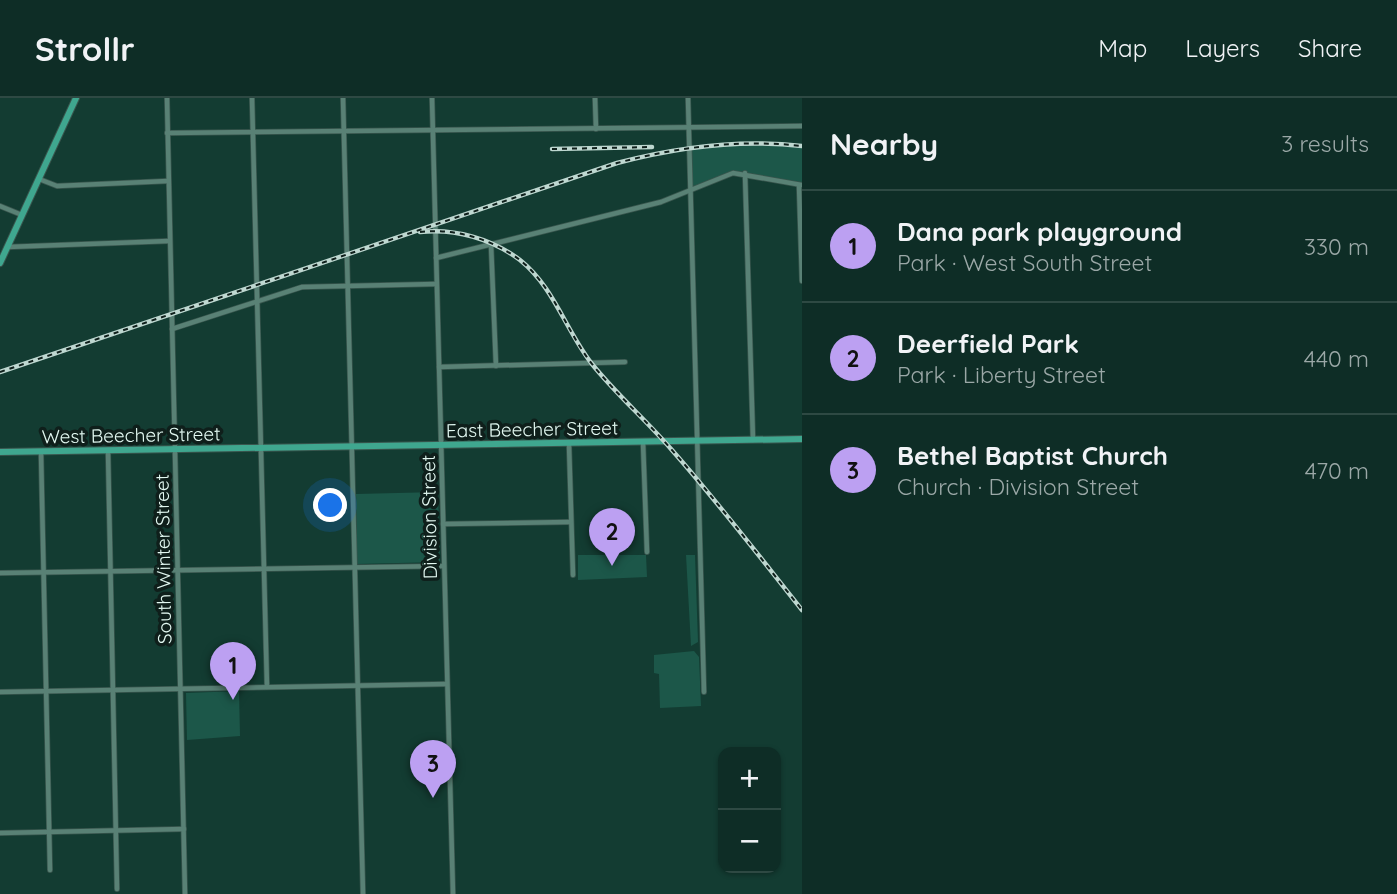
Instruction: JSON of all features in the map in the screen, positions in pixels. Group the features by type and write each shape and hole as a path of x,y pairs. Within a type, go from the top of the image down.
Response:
{"main road":[{"path":"0,263 76,98"},
{"name":"East Beecher Street","path":"262,448 802,439"},
{"name":"West Beecher Street","path":"0,452 262,448"}],"street":[{"name":"South Winter Street","path":"167,98 185,894"},
{"path":"252,98 267,687"},
{"path":"343,98 363,894"},
{"name":"Division Street","path":"432,98 453,894"},
{"path":"595,98 596,129"},
{"path":"688,98 704,692"},
{"path":"167,133 802,126"},
{"path":"745,173 753,440"},
{"path":"436,258 646,207 722,177 745,173 800,185 802,281"},
{"path":"39,179 57,186 168,180"},
{"path":"0,206 22,215"},
{"path":"7,247 169,241"},
{"path":"491,244 496,366"},
{"path":"172,329 302,286 436,284"},
{"path":"439,367 625,362"},
{"path":"643,442 647,552"},
{"path":"569,444 573,575"},
{"path":"108,450 117,889"},
{"path":"41,452 50,870"},
{"path":"443,524 570,522"},
{"path":"0,573 444,566"},
{"path":"0,692 447,684"},
{"path":"0,833 184,829"}],"green space":[{"path":"760,142 802,146 802,185 740,173 690,191 689,148"},
{"path":"438,492 440,562 357,564 356,494"},
{"path":"578,555 646,555 647,577 578,580"},
{"path":"686,555 695,555 698,642 691,646"},
{"path":"694,651 699,657 701,706 660,708 659,674 654,673 654,655"},
{"path":"239,691 240,736 187,740 186,693"}],"railway":[{"path":"0,372 617,163 709,146 756,143 802,146"},
{"path":"552,149 652,147"},
{"path":"420,232 446,232 485,241 520,260 532,271 551,296 592,364 688,469 802,610"}],"place":[{"name":"Deerfield Park","path":"612,566"},
{"name":"Dana park playground","path":"233,700"},
{"name":"Bethel Baptist Church","path":"433,798"}]}
